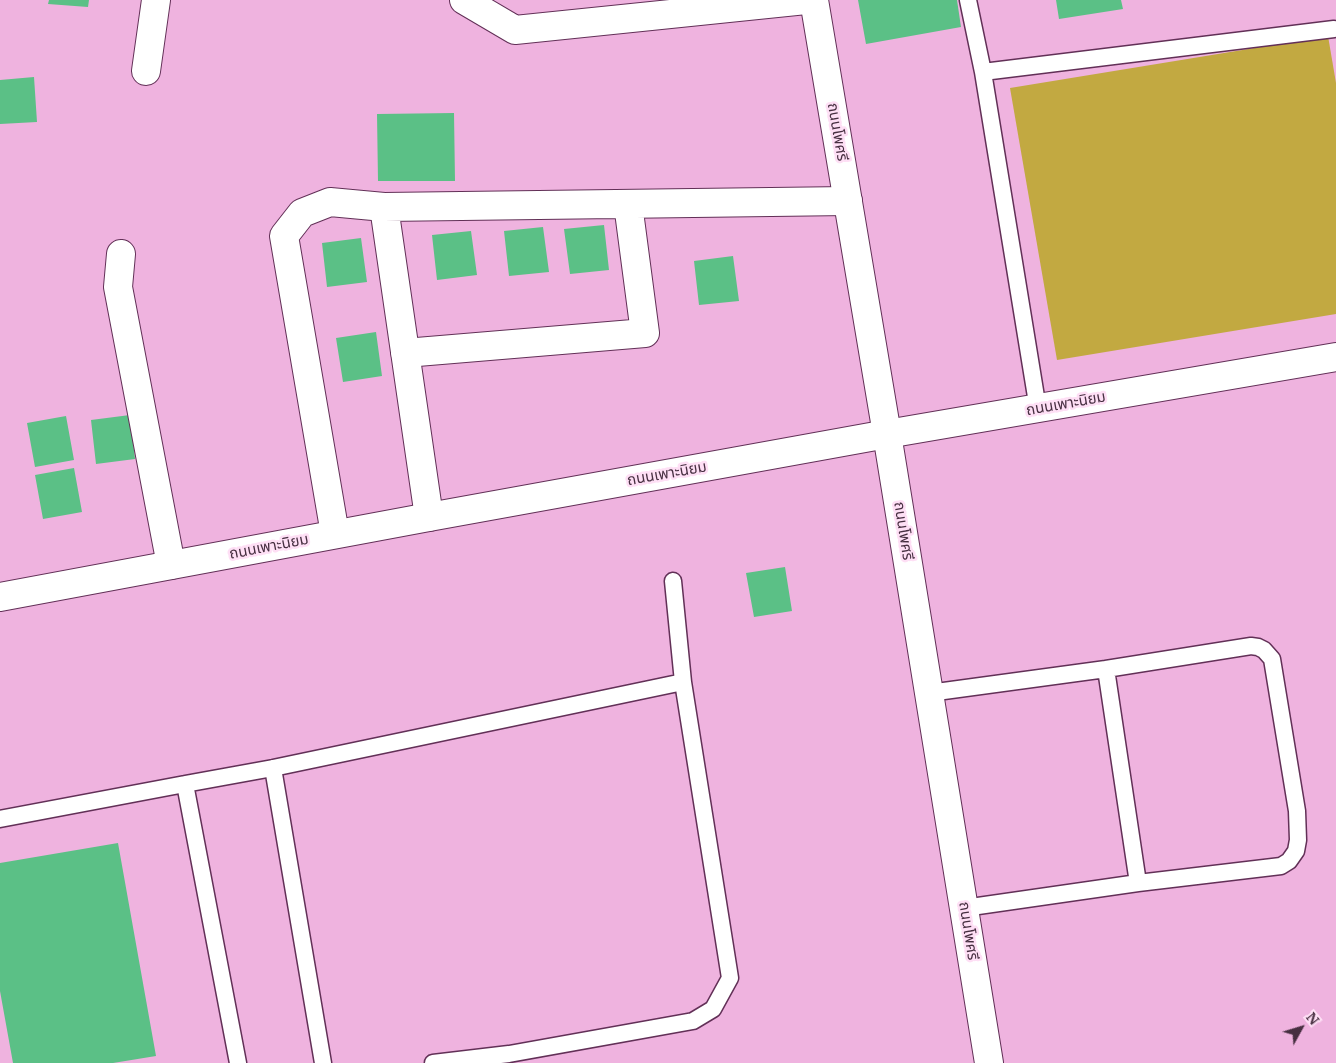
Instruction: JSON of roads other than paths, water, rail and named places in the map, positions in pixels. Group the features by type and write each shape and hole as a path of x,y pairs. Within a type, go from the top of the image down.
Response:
{"street":[{"path":"146,71 156,0"},
{"path":"464,0 515,30 806,0"},
{"name":"ถนนโพศรี","path":"814,0 887,434 989,1063"},
{"path":"334,534 284,236 302,213 330,202 384,207 848,201"},
{"path":"405,353 645,333 628,204"},
{"path":"384,207 429,516"},
{"path":"121,254 118,287 172,565"},
{"name":"ถนนเพาะนิยม","path":"1,594 172,565 429,516 887,434 1336,357"}],"lane":[{"path":"968,0 982,72 1038,409"},
{"path":"982,72 1334,29"},
{"path":"433,1063 509,1054 693,1021 713,1009 730,978 683,682 674,581"},
{"path":"929,693 1106,669 1251,646 1258,647 1264,650 1272,659 1297,811 1298,840 1296,851 1289,861 1281,866 1138,883 964,908"},
{"path":"1106,669 1138,883"},
{"path":"0,819 273,768 683,682"},
{"path":"273,768 324,1063"},
{"path":"185,784 238,1063"}]}
